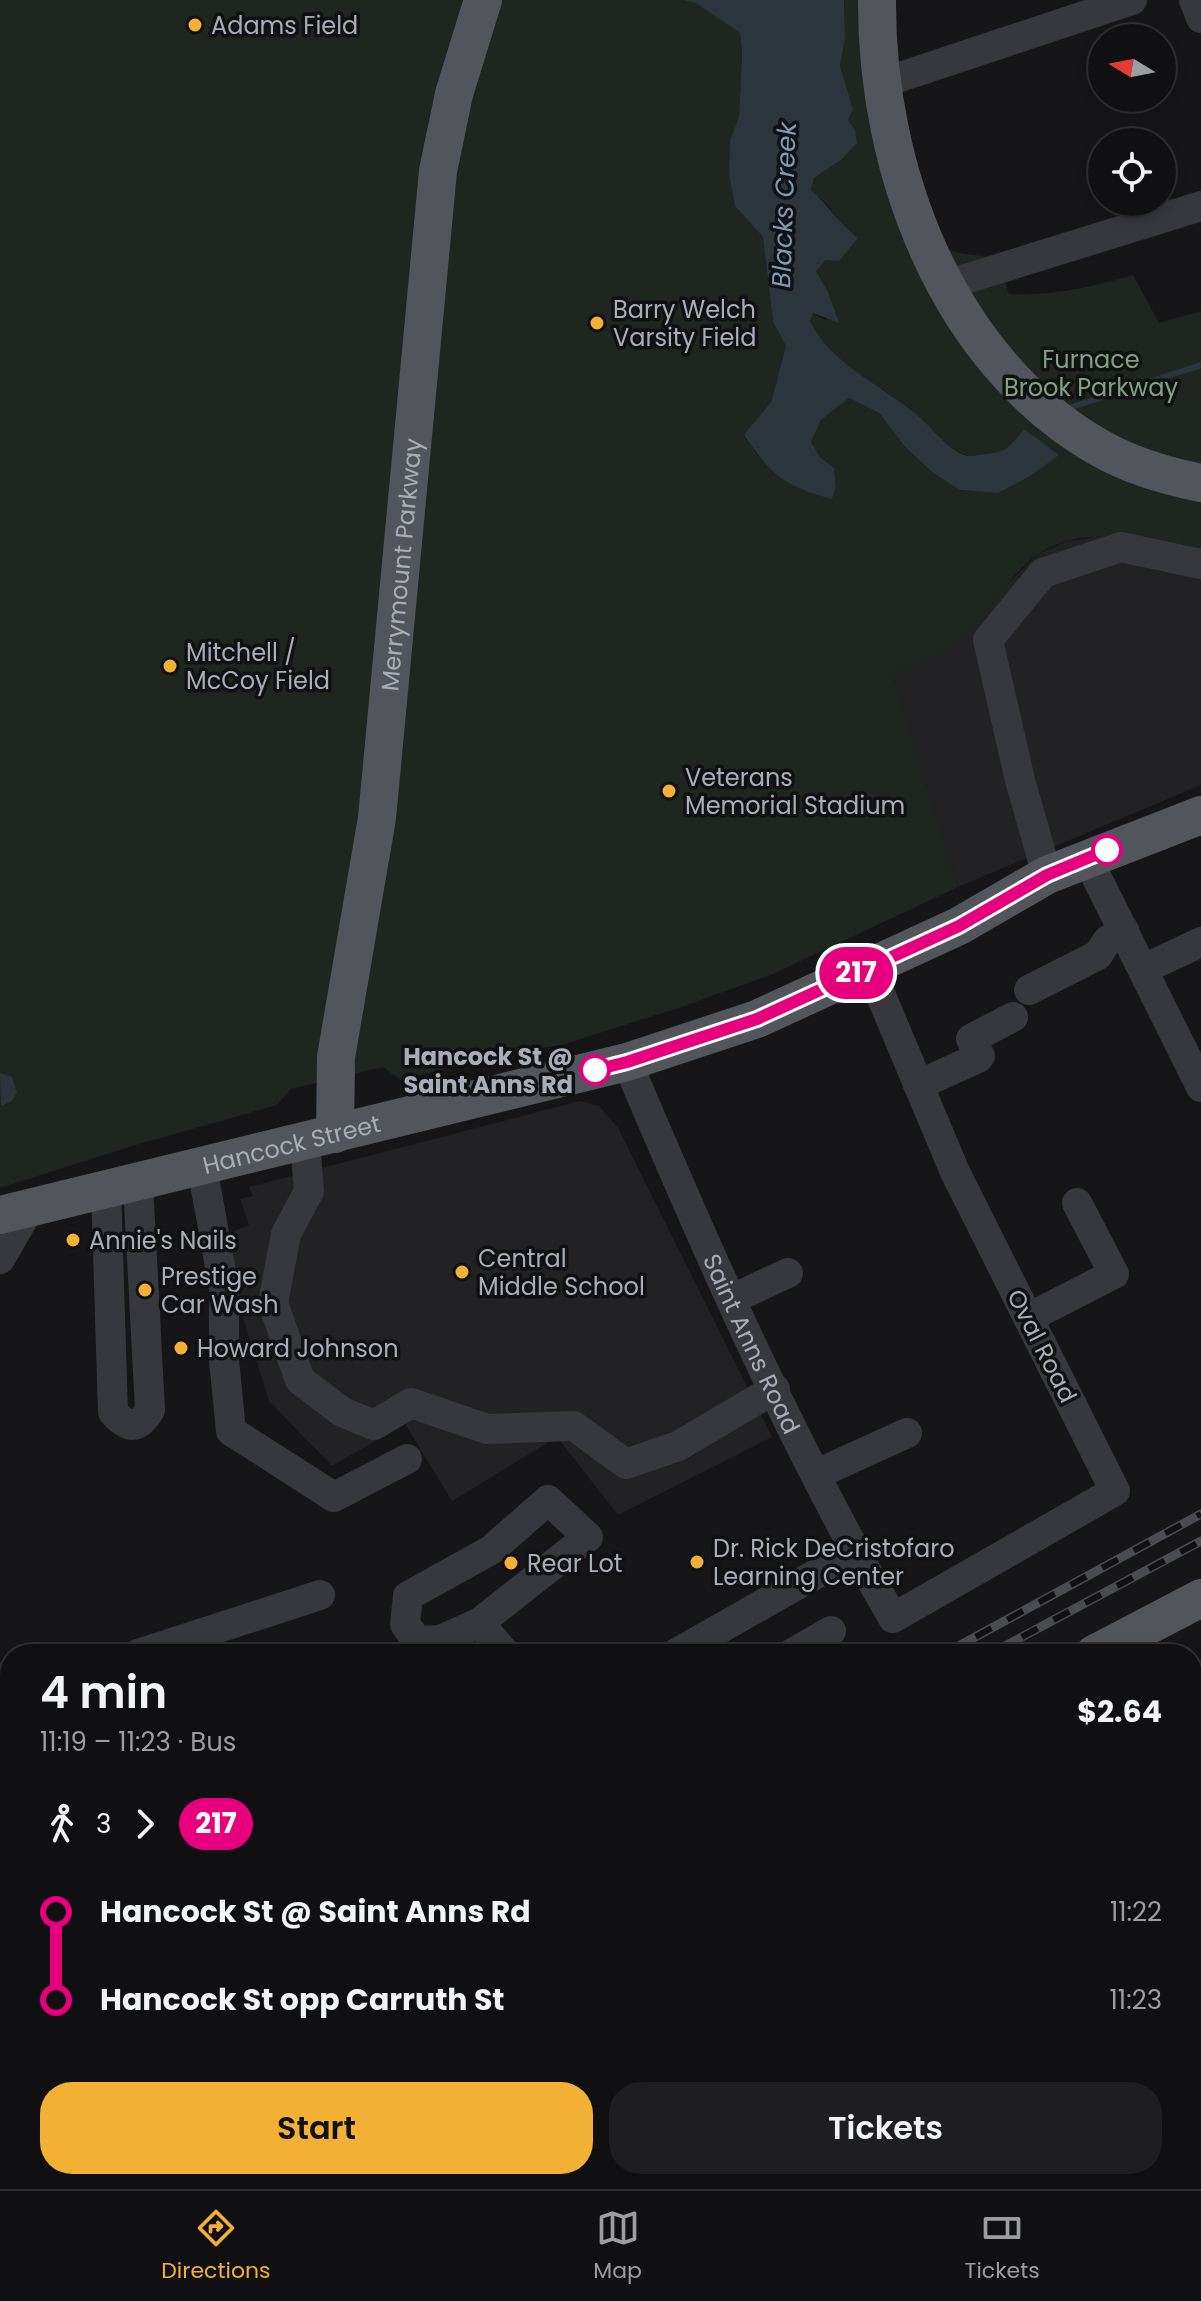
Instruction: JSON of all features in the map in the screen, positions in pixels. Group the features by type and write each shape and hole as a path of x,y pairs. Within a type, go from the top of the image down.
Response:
{"main road":[{"name":"Merrymount Parkway","path":"320,1137 377,818 435,195 454,94 483,0"},
{"path":"877,0 882,83 888,121 905,186 914,215 946,285 980,340 1010,376 1046,410 1100,448 1141,466 1201,483"},
{"name":"Hancock Street","path":"7,1237 122,1186 627,1062 757,1019 959,926 1047,875 1201,815"},
{"path":"1113,1644 1201,1598"}],"street":[{"path":"882,83 1132,0"},
{"path":"1194,0 1201,18"},
{"path":"946,285 1201,206"},
{"path":"1047,875 1020,780 988,640 1043,573 1121,547 1201,564"},
{"path":"1087,858 1201,1087"},
{"path":"1029,990 1098,955 1107,941 1124,930"},
{"path":"1144,969 1201,942"},
{"name":"Oval Road","path":"869,967 955,1172 1115,1491 893,1618"},
{"path":"918,1085 978,1058 980,1056 971,1039 1013,1017"},
{"name":"Saint Anns Road","path":"627,1062 690,1211 775,1389 855,1552 893,1618"},
{"path":"320,1137 309,1191 286,1234 273,1303 300,1380 342,1412 374,1425 411,1403 487,1429 574,1426 626,1464 678,1446 775,1389"},
{"path":"202,1167 224,1288 224,1360 231,1431 334,1497 407,1459"},
{"path":"122,1186 150,1410 143,1421 133,1425 122,1423 113,1412 122,1186"},
{"path":"1028,1318 1114,1274 1077,1203"},
{"path":"732,1299 788,1273"},
{"path":"817,1474 907,1433"},
{"path":"548,1500 588,1537 479,1623 440,1640 417,1641 405,1624 408,1596 491,1550 548,1500"},
{"path":"693,1644 855,1552"},
{"path":"169,1644 320,1595"},
{"path":"479,1623 497,1644"},
{"path":"808,1644 831,1631"}],"shaded area":[{"path":"1103,536 1201,549 1201,785 958,887 893,675 934,656 1038,554 1068,541"},
{"name":"Central Middle School","path":"580,1101 599,1106 618,1128 772,1437 618,1515 557,1437 452,1501 405,1424 332,1466 269,1401 241,1311 227,1234 249,1225 240,1199 253,1196 249,1187"}],"green space":[{"name":"Furnace Brook Parkway","path":"0,0 683,0 695,3 740,32 739,117 730,140 735,206 763,237 773,322 786,346 771,402 744,436 759,457 832,499 836,487 834,468 820,457 811,442 821,420 849,398 879,413 906,448 933,473 960,490 998,493 1013,444 984,456 972,457 959,452 904,404 844,362 819,337 810,321 812,313 826,320 828,292 816,271 846,229 826,203 811,190 814,178 841,160 855,130 848,120 853,109 840,66 845,38 844,0 886,0 902,133 942,246 958,253 997,258 1009,294 1072,290 1133,275 1159,323 1201,311 1201,549 1118,536 1076,539 1056,545 1038,554 1019,570 965,637 936,656 893,675 958,887 773,974 562,1045 511,1052 401,1080 383,1067 291,1089 277,1105 0,1188"}],"water":[{"name":"Blacks Creek","path":"683,0 844,0 845,38 840,66 853,109 848,120 855,130 857,143 841,160 814,178 811,190 858,238 839,261 826,260 816,271 828,292 839,323 813,313 810,321 819,336 843,361 915,413 959,453 971,456 1000,451 1024,429 1059,455 1030,476 998,493 960,490 933,473 906,448 879,413 849,398 821,420 811,442 820,457 834,468 836,487 832,499 790,484 771,470 744,435 771,402 786,346 773,322 763,237 735,206 729,173 730,140 739,117 740,33 695,3"},
{"path":"0,1073 12,1077 17,1092 12,1101 1,1106"}],"waterway":[{"path":"1072,407 1201,365"}],"railway":[{"path":"962,1644 1201,1514"},
{"path":"1009,1644 1201,1541"}],"bus line":[{"name":"217","path":"595,1070 757,1019 959,926 1047,875 1107,850"}],"place":[{"name":"Adams Field","path":"195,25"},
{"name":"Barry Welch Varsity Field","path":"597,323"},
{"name":"Mitchell / McCoy Field","path":"170,666"},
{"name":"Veterans Memorial Stadium","path":"669,791"},
{"name":"Hancock St @ Saint Anns Rd","path":"595,1070"},
{"name":"Annie's Nails","path":"73,1240"},
{"name":"Central Middle School","path":"462,1272"},
{"name":"Prestige Car Wash","path":"145,1290"},
{"name":"Howard Johnson","path":"181,1348"},
{"name":"Dr. Rick DeCristofaro Learning Center","path":"697,1562"},
{"name":"Rear Lot","path":"511,1563"}]}
